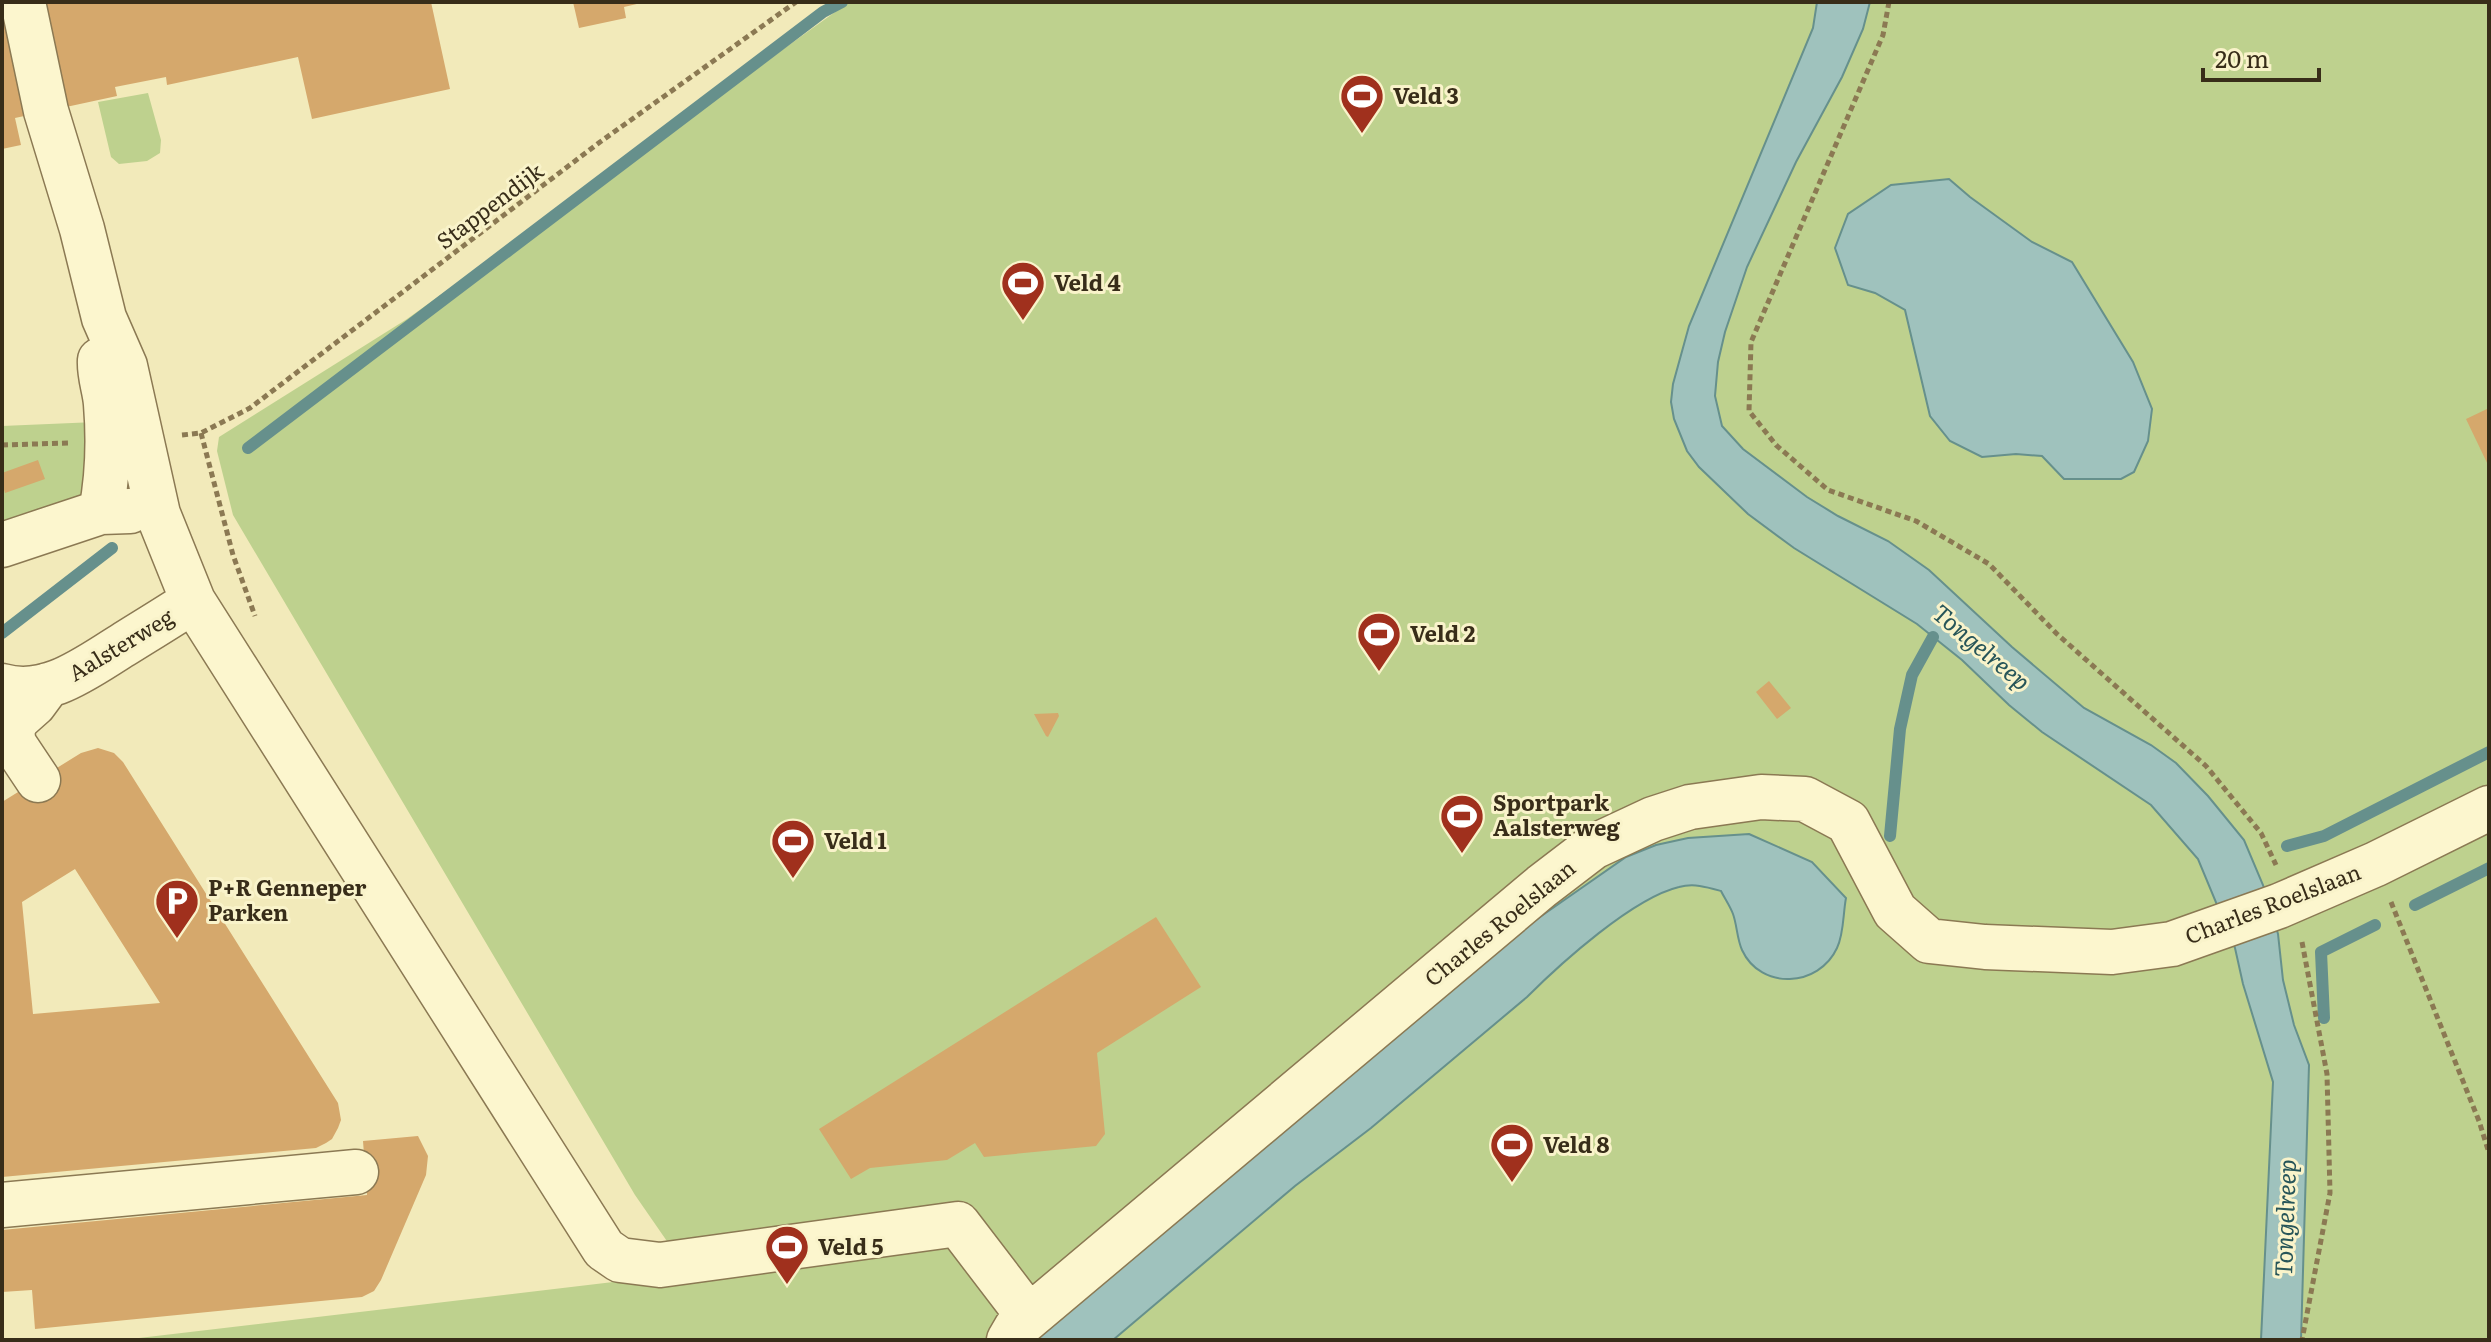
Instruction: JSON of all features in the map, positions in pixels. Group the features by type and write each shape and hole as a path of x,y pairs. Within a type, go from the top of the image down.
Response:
{"street":[{"path":"23,2 46,111 82,229 104,318 99,371 105,399 126,440 107,483 101,512"},
{"name":"Aalsterweg","path":"20,705 70,678 193,601 126,440"},
{"path":"2,545 101,512 119,510 158,514"},
{"path":"193,601 604,1249 620,1260 660,1265 958,1224 1019,1329"},
{"path":"20,705 12,732 14,744 49,773"},
{"name":"Charles Roelslaan","path":"1019,1329 1542,886 1593,847 1653,819 1690,807 1761,797 1805,799 1848,822 1895,911 1929,941 1985,947 2112,952 2172,944 2286,902 2376,864 2489,808"},
{"path":"2,1205 356,1172"}],"path":[{"name":"Stappendijk","path":"201,433 250,408 600,142 796,2"},
{"path":"1889,2 1883,35 1751,342 1749,411 1776,445 1828,490 1916,521 1989,564 2057,634 2206,766 2261,833 2286,902 2327,1074 2330,1193 2302,1340"},
{"path":"2,445 126,440"},
{"path":"2376,864 2489,1153"}],"green space":[{"name":"Sportpark Aalsterweg","path":"849,2 2489,2 2489,1340 122,1340 689,1273 635,1195 233,515 217,451 219,437 407,319"},
{"path":"148,93 161,140 160,153 147,161 119,164 111,157 98,102"},
{"path":"96,422 82,502 2,537 2,426"}],"water":[{"name":"Tongelreep","path":"1817,2 1870,2 1863,29 1842,77 1796,162 1747,267 1718,362 1715,396 1722,426 1743,449 1807,497 1888,541 1929,570 2084,708 2151,745 2176,763 2244,840 2263,885 2278,934 2283,980 2294,1025 2309,1065 2301,1340 2261,1340 2273,1082 2235,948 2198,859 2151,805 2042,732 1917,624 1794,548 1748,514 1699,467 1687,451 1674,419 1671,402 1673,384 1689,326 1813,28"},
{"path":"1949,179 2032,242 2072,262 2133,362 2152,409 2148,441 2134,472 2121,479 2064,479 2042,456 2016,454 1982,457 1950,441 1930,416 1905,310 1875,293 1848,285 1835,248 1848,214 1891,185"},
{"path":"1749,834 1812,862 1846,898 1837,948 1829,961 1817,971 1804,977 1776,978 1751,963 1742,950 1733,914 1721,891 1690,885 1661,893 1620,918 1578,950 1371,1128 1295,1186 1113,1340 1034,1340 1517,933 1626,857 1656,845 1688,838"}],"building":[{"path":"2,2 431,2 450,89 312,119 298,57 167,85 166,77 115,87 117,96 15,118 21,145 2,149"},
{"path":"573,2 641,3 624,7 626,18 579,28"},
{"path":"2489,408 2489,467 2466,419"},
{"path":"38,460 45,479 5,493 2,473"},
{"path":"1769,681 1791,708 1777,719 1756,692"},
{"path":"1058,713 1059,716 1048,737 1034,714"},
{"name":"P+R Genneper Parken","path":"98,748 114,753 123,762 338,1103 341,1120 332,1139 326,1143 316,1148 2,1177 2,802 81,753","holes":["75,869 160,1003 33,1014 22,902"]},
{"path":"1156,917 1201,987 1097,1053 1105,1134 1096,1146 984,1157 975,1143 947,1160 870,1168 851,1179 819,1129"},
{"path":"418,1136 428,1156 426,1175 381,1280 374,1291 362,1297 35,1329 32,1290 2,1292 2,1230 367,1195 363,1141"}],"waterway":[{"path":"248,448 823,12 842,2"},
{"path":"2,633 112,548"},
{"name":"Tongelreep","path":"1890,836 1900,729 1912,675 1933,637"},
{"path":"2287,846 2324,836 2489,752"},
{"path":"2415,905 2489,868"},
{"path":"2324,1018 2321,952 2375,925"}],"place":[{"name":"Veld 3","path":"1362,135"},
{"name":"Veld 4","path":"1023,322"},
{"name":"Veld 2","path":"1379,673"},
{"name":"Sportpark Aalsterweg","path":"1462,855"},
{"name":"Veld 1","path":"793,880"},
{"name":"P+R Genneper Parken","path":"177,940"},
{"name":"Veld 8","path":"1512,1184"},
{"name":"Veld 5","path":"787,1286"}]}
